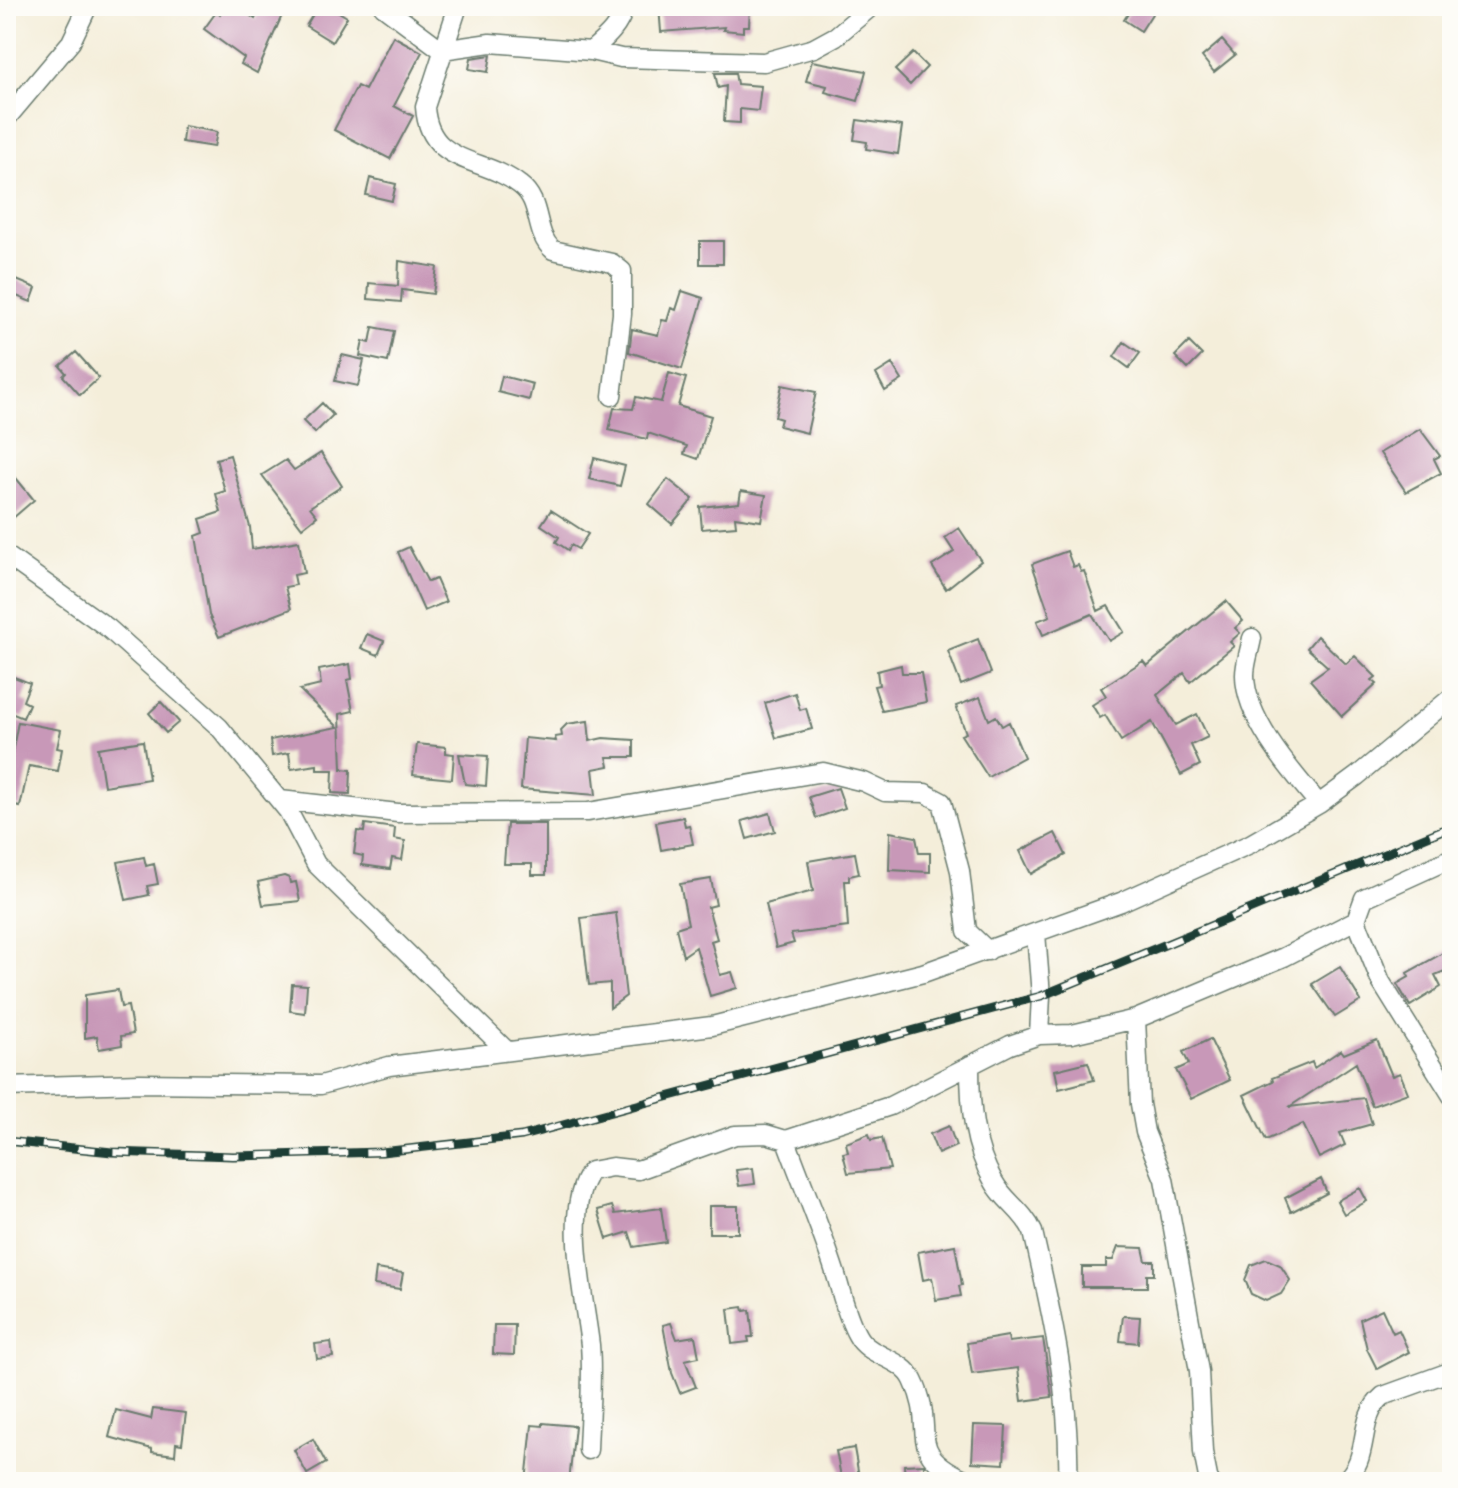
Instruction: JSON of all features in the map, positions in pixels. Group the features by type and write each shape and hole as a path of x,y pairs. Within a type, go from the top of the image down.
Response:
{"street":[{"path":"6,119 71,42 88,6"},
{"path":"383,6 442,50 490,43 591,51 621,58 764,62 814,48 836,36 859,10"},
{"path":"458,6 425,107 432,138 450,153 508,176 530,193 546,244 553,250 612,263 622,271 622,314 612,396"},
{"path":"591,51 611,34 621,20 625,6"},
{"path":"6,555 119,638 219,727 280,800 316,864 507,1051"},
{"path":"1252,638 1245,674 1254,711 1277,750 1319,804"},
{"path":"6,1087 140,1083 321,1085 389,1066 712,1026 923,973 1121,902 1250,844 1319,804 1452,697"},
{"path":"280,800 398,813 588,812 823,772 864,782 885,792 925,793 942,802 960,871 967,931 988,951"},
{"path":"1452,858 1364,898 1356,920 1381,982 1452,1096"},
{"path":"588,1450 590,1357 578,1251 583,1180 591,1171 612,1167 638,1170 735,1135 766,1134 786,1140 890,1106 970,1065 1039,1035 1072,1034 1136,1019 1284,957 1356,920"},
{"path":"1036,933 1041,996 1039,1035"},
{"path":"1136,1019 1140,1104 1145,1132 1164,1179 1199,1371 1203,1452 1209,1482"},
{"path":"970,1065 970,1103 978,1145 994,1184 1028,1221 1035,1243 1061,1368 1068,1423 1068,1482"},
{"path":"786,1140 859,1340 904,1368 913,1379 925,1447 932,1460 946,1471 971,1482"},
{"path":"1343,1482 1358,1467 1366,1420 1375,1403 1383,1396 1452,1371"}],"building":[{"path":"226,6 236,6 255,19 261,6 286,6 257,73 241,64 244,58 204,29 217,11 220,14"},
{"path":"318,6 329,6 347,17 332,42 306,26"},
{"path":"659,6 750,6 749,26 743,26 743,32 723,30 724,27 661,32"},
{"path":"1133,6 1157,6 1141,31 1124,20"},
{"path":"393,36 422,52 394,106 413,116 390,159 334,130 357,86 365,90"},
{"path":"1222,40 1235,55 1214,72 1202,57"},
{"path":"913,53 927,67 910,85 895,70"},
{"path":"491,55 488,72 469,69 471,58"},
{"path":"812,61 866,71 858,101 825,92 827,86 806,81"},
{"path":"715,73 735,73 737,84 761,86 758,111 740,109 740,123 724,122 726,86 718,88"},
{"path":"857,120 902,126 898,154 866,149 867,142 854,140"},
{"path":"184,126 217,132 214,147 182,142"},
{"path":"370,178 396,184 392,201 366,195"},
{"path":"700,241 723,241 723,264 700,264"},
{"path":"399,261 437,267 433,294 402,290 401,302 368,299 369,283 398,286"},
{"path":"14,279 36,288 31,302 9,293"},
{"path":"682,291 703,298 682,369 629,352 632,329 658,335 662,320 667,321 671,308 676,310"},
{"path":"373,327 394,331 388,362 360,356 363,341 370,343"},
{"path":"1124,342 1140,353 1129,368 1114,357"},
{"path":"1189,342 1202,355 1188,369 1175,356"},
{"path":"76,352 99,378 80,395 63,376 66,373 60,366"},
{"path":"342,355 364,360 358,386 335,381"},
{"path":"892,364 902,380 885,391 876,374"},
{"path":"669,373 686,378 678,406 711,416 698,459 684,454 687,446 648,433 647,439 609,430 614,408 633,409 636,397 661,402"},
{"path":"502,376 533,384 529,400 498,392"},
{"path":"782,385 816,392 807,433 779,426 781,419 775,417"},
{"path":"322,403 333,415 315,433 303,421"},
{"path":"1420,429 1440,456 1434,459 1441,473 1406,492 1380,453"},
{"path":"321,453 342,486 310,507 317,516 302,528 262,475 286,460 294,470"},
{"path":"230,455 250,527 252,549 299,541 304,573 294,575 296,585 285,587 291,609 219,637 209,615 196,536 204,533 200,519 221,512 216,494 225,491 216,459"},
{"path":"594,458 625,466 620,486 589,479"},
{"path":"16,478 34,500 6,524 6,487"},
{"path":"668,479 693,499 672,524 649,504"},
{"path":"741,491 766,495 761,521 735,517 736,526 702,529 700,507 739,503"},
{"path":"551,510 588,534 578,549 571,545 568,550 556,542 559,537 541,525"},
{"path":"959,528 981,561 946,589 932,566 954,552 945,538"},
{"path":"409,547 428,582 436,579 446,602 424,611 398,552"},
{"path":"1067,551 1073,567 1078,565 1081,572 1084,571 1098,611 1108,606 1124,632 1109,641 1092,614 1043,635 1037,621 1050,616 1032,564"},
{"path":"1226,601 1243,621 1235,628 1240,633 1230,642 1234,646 1190,682 1184,673 1157,695 1176,725 1197,714 1208,737 1191,745 1200,765 1181,775 1152,722 1121,741 1105,715 1100,718 1092,705 1106,696 1101,688 1143,661 1147,666"},
{"path":"367,634 384,641 378,655 361,648"},
{"path":"1317,636 1346,664 1355,656 1376,677 1372,680 1377,684 1342,716 1310,680 1328,667 1307,648"},
{"path":"978,639 991,673 961,685 948,651"},
{"path":"350,664 352,679 347,680 353,711 340,714 342,769 351,770 350,794 332,793 333,770 317,770 317,765 291,769 289,753 272,756 270,740 338,727 300,690 321,685 319,670"},
{"path":"901,665 902,673 921,673 926,702 882,711 874,686 879,685 877,671"},
{"path":"6,674 30,683 23,701 29,704 23,718 6,711"},
{"path":"795,693 800,710 806,708 812,729 776,738 765,703"},
{"path":"980,697 989,720 996,716 1002,726 1009,722 1024,757 988,777 961,735 966,733 956,706"},
{"path":"161,702 179,722 166,733 149,713"},
{"path":"588,721 590,741 603,738 634,740 634,757 607,757 609,766 593,769 596,795 521,789 525,738 556,741 555,737 562,736 561,730 567,724"},
{"path":"18,722 61,730 57,748 62,749 58,771 29,766 20,807 6,804 6,768 9,769"},
{"path":"143,741 149,779 104,786 98,748"},
{"path":"417,744 446,747 446,753 454,754 452,779 413,775"},
{"path":"459,754 488,756 486,786 465,784"},
{"path":"838,788 845,808 816,818 809,797"},
{"path":"770,813 775,831 747,839 742,821"},
{"path":"683,817 685,826 689,825 693,844 661,850 656,822"},
{"path":"365,824 395,828 394,839 405,841 402,860 392,858 390,869 362,865 363,856 354,854 357,831 364,832"},
{"path":"507,824 546,824 546,875 532,875 532,864 504,864"},
{"path":"890,832 916,837 919,853 930,853 930,872 889,870"},
{"path":"1055,833 1066,855 1031,874 1020,851"},
{"path":"855,853 859,874 849,876 849,881 845,881 848,927 791,934 794,943 776,948 766,904 813,891 808,861"},
{"path":"144,857 146,866 154,864 158,884 147,886 149,895 126,900 118,862"},
{"path":"284,876 289,878 290,883 296,882 300,901 263,905 258,882"},
{"path":"711,879 716,905 708,907 717,939 711,941 720,975 732,972 737,988 710,996 696,947 683,956 676,928 688,924 680,884"},
{"path":"616,913 626,996 610,1008 610,983 589,985 581,918"},
{"path":"1452,948 1452,968 1435,975 1441,987 1410,1006 1397,984 1409,977 1407,973"},
{"path":"1340,967 1361,1001 1335,1017 1312,984"},
{"path":"292,984 307,985 305,1013 290,1011"},
{"path":"118,990 121,1007 128,1006 133,1034 121,1036 122,1045 99,1049 97,1036 85,1038 85,995"},
{"path":"1210,1039 1230,1080 1191,1099 1176,1070 1189,1064 1183,1052"},
{"path":"1377,1040 1392,1076 1400,1073 1408,1093 1372,1106 1356,1063 1289,1107 1364,1098 1372,1124 1340,1133 1345,1145 1319,1158 1303,1124 1266,1140 1244,1095 1273,1081 1272,1078 1312,1062 1314,1068 1341,1050 1344,1054"},
{"path":"1088,1062 1094,1080 1059,1089 1055,1070"},
{"path":"949,1126 956,1146 938,1154 930,1134"},
{"path":"869,1134 871,1140 882,1138 890,1169 848,1173 843,1153 848,1152 846,1143"},
{"path":"753,1168 755,1184 739,1186 736,1170"},
{"path":"1321,1179 1327,1193 1291,1212 1285,1198"},
{"path":"1360,1188 1367,1201 1344,1214 1337,1201"},
{"path":"612,1206 615,1214 661,1208 666,1242 634,1247 629,1232 607,1239 598,1210"},
{"path":"709,1206 738,1206 738,1233 709,1233"},
{"path":"955,1245 961,1296 936,1300 932,1278 923,1280 918,1252"},
{"path":"1118,1247 1143,1248 1146,1261 1154,1261 1154,1275 1147,1275 1147,1287 1082,1287 1082,1267 1106,1267 1106,1260 1113,1260"},
{"path":"1266,1259 1280,1265 1290,1280 1281,1294 1266,1301 1251,1294 1245,1280 1251,1265"},
{"path":"376,1269 403,1273 400,1289 374,1285"},
{"path":"743,1307 744,1311 750,1310 753,1337 748,1337 749,1342 732,1344 728,1309"},
{"path":"1382,1309 1393,1333 1399,1330 1409,1352 1377,1369 1367,1349 1360,1319"},
{"path":"1123,1316 1140,1317 1138,1343 1120,1341"},
{"path":"671,1323 677,1339 695,1336 699,1357 685,1360 696,1387 680,1393 672,1373 663,1325"},
{"path":"494,1325 515,1325 514,1355 493,1354"},
{"path":"1008,1336 1009,1342 1043,1338 1052,1397 1022,1401 1018,1368 972,1374 967,1343"},
{"path":"331,1342 333,1357 317,1359 315,1344"},
{"path":"153,1409 186,1413 182,1444 176,1443 175,1455 152,1452 152,1449 109,1437 116,1410 151,1419"},
{"path":"543,1423 575,1426 569,1482 526,1482 532,1425 543,1426"},
{"path":"974,1425 1006,1426 1004,1464 972,1462"},
{"path":"313,1439 326,1463 307,1474 294,1450"},
{"path":"854,1448 860,1482 842,1482 836,1451"},
{"path":"924,1464 924,1482 905,1482 904,1465"}],"railway":[{"path":"6,1141 112,1152 233,1156 382,1152 522,1136 1041,996 1452,826"}]}
